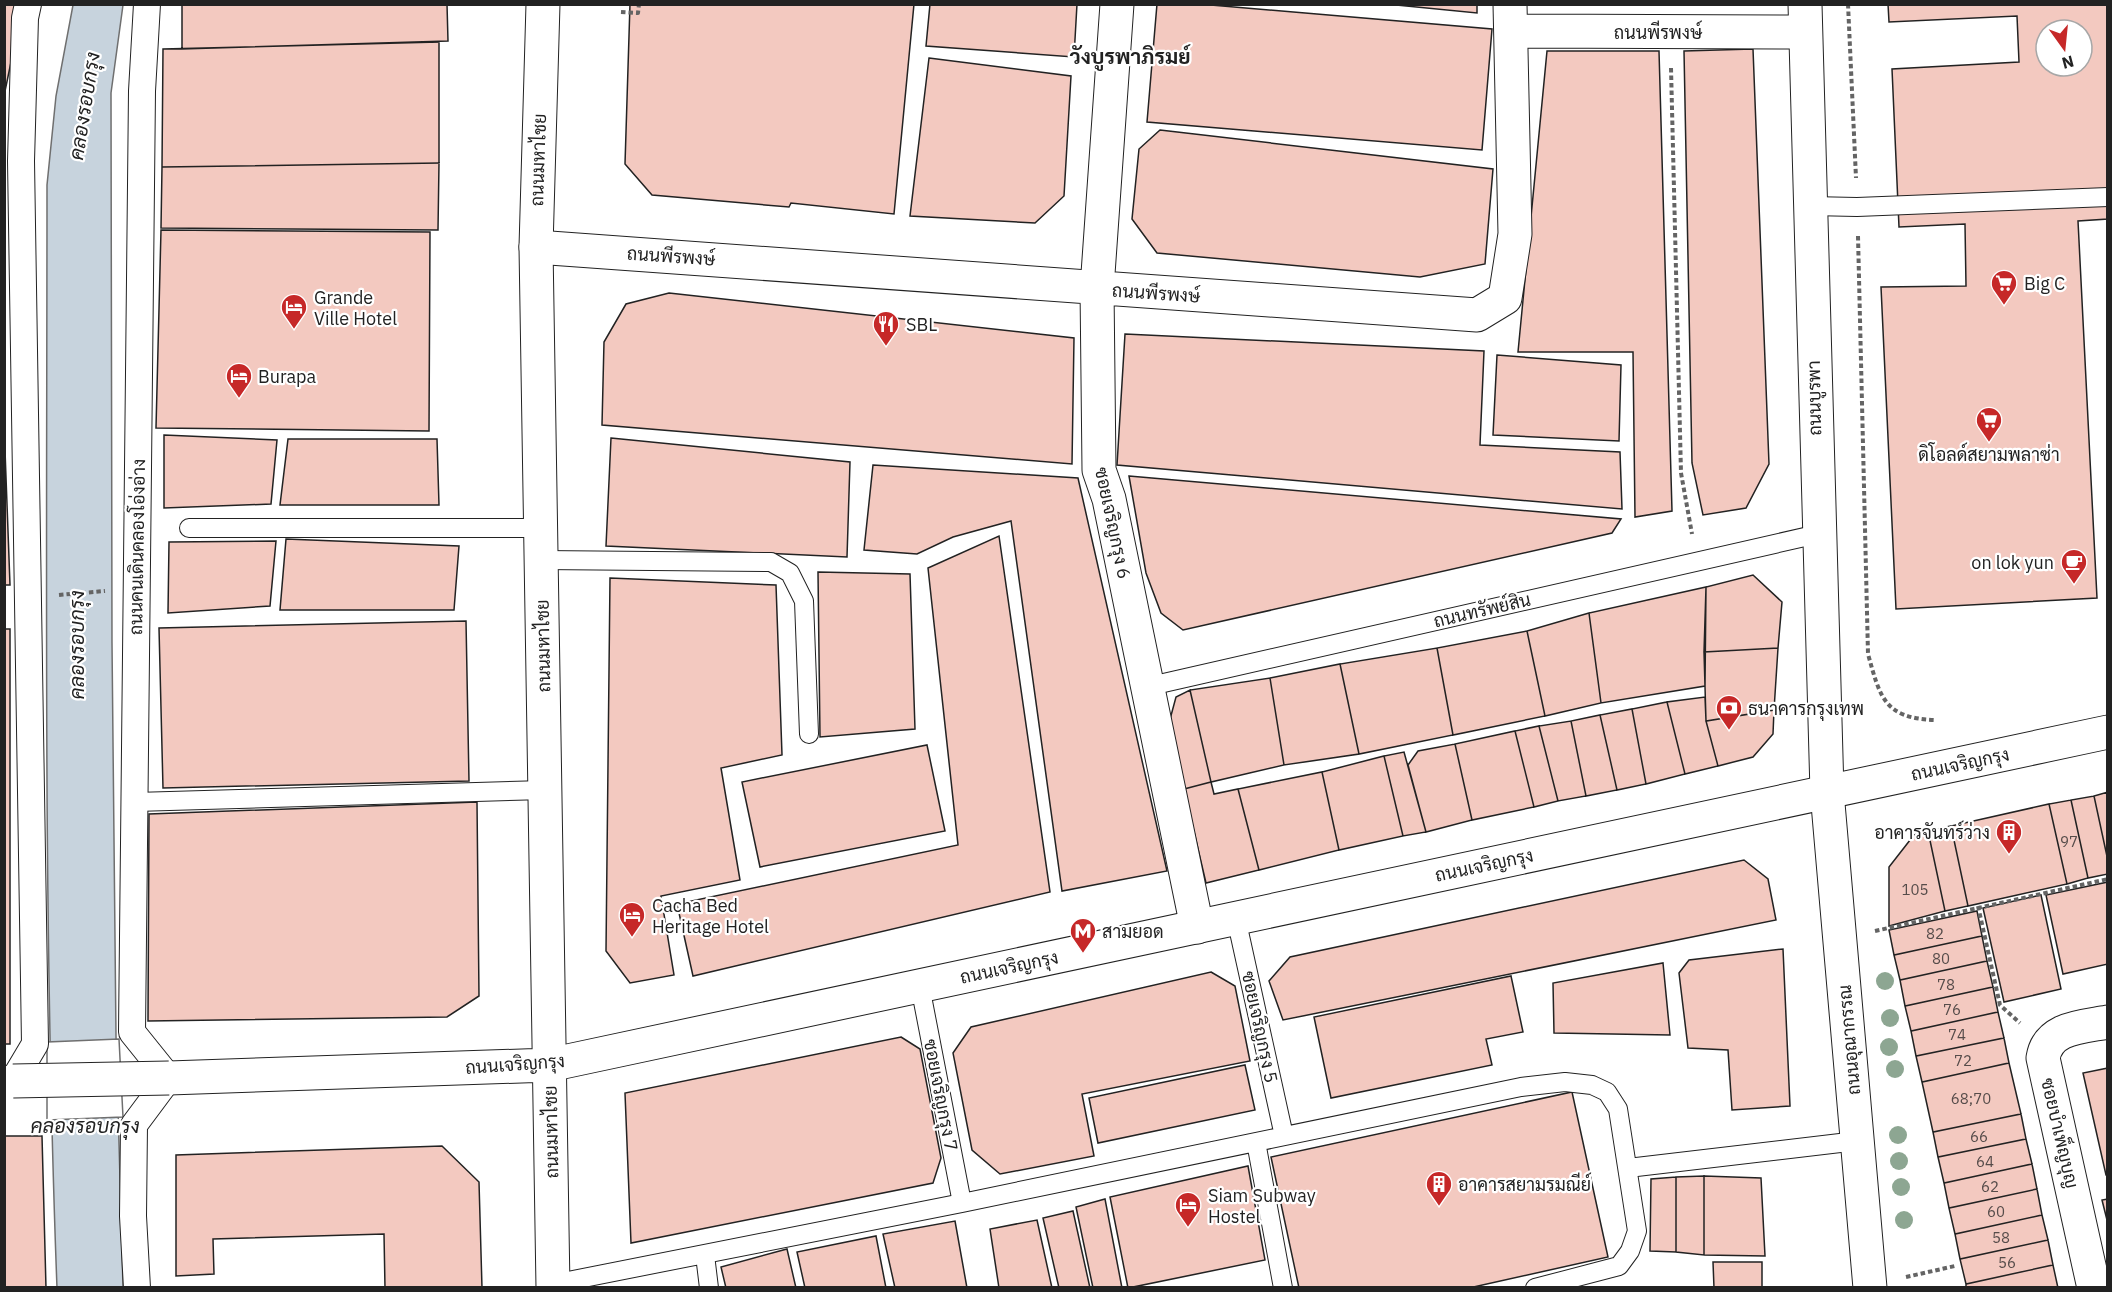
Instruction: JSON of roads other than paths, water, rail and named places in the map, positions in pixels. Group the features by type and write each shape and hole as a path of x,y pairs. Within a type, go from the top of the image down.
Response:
{"street":[{"path":"9,1082 35,1044 21,161 25,18 28,4"},
{"name":"ถนนคนเดินคลองโอ่งอ่าง","path":"147,4 141,91 132,1032 169,1078"},
{"name":"ถนนมหาไชย","path":"543,4 536,247 553,1286"},
{"name":"ซอยเจริญกรุง 6","path":"1117,4 1097,288 1099,470 1108,499 1197,927"},
{"name":"ถนนพีรพงษ์","path":"536,247 1437,314 1477,315 1505,298 1515,234 1510,18 1670,32 1805,18"},
{"name":"ถนนบูรพา","path":"1805,18 1827,792"},
{"name":"ถนนเจริญกรุง","path":"9,1082 549,1065 2108,732"},
{"name":"ถนนอุณากรรณ","path":"1827,792 1857,1141 1883,1283"},
{"name":"ซอยบำเพ็ญบุญ","path":"2094,1287 2043,1058 2045,1047 2052,1037 2070,1030 2108,1022"},
{"path":"137,1287 133,1216 134,1125 169,1078"}],"lane":[{"path":"1810,206 1857,207 2108,197"},
{"path":"189,528 541,544 771,562 790,573 804,601 809,734"},
{"name":"ถนนทรัพย์สิน","path":"1146,687 1818,534"},
{"path":"135,802 545,790"},
{"name":"ซอยเจริญกรุง 5","path":"1236,918 1284,1136"},
{"name":"ซอยเจริญกรุง 7","path":"920,986 962,1203"},
{"path":"553,1286 1521,1087 1574,1083 1592,1085 1607,1092 1618,1109 1637,1231 1630,1251 1619,1266 1535,1287"},
{"path":"1628,1168 1857,1141"},
{"path":"1256,1142 1283,1287"},
{"path":"705,1255 709,1287"}],"water":[{"name":"คลองรอบกรุง","path":"73,5 123,5 111,93 112,643 116,1036 123,1287 57,1288 48,874 47,185 56,96"}],"place":[{"name":"Big C","path":"2004,306"},
{"name":"Grande Ville Hotel","path":"294,330"},
{"name":"SBL","path":"886,347"},
{"name":"Burapa","path":"239,399"},
{"name":"ดิโอลด์สยามพลาซ่า","path":"1989,443"},
{"name":"on lok yun","path":"2074,585"},
{"name":"ธนาคารกรุงเทพ","path":"1729,731"},
{"name":"อาคารจันทร์ว่าง","path":"2009,855"},
{"name":"Cacha Bed Heritage Hotel","path":"632,938"},
{"name":"สามยอด","path":"1083,954"},
{"name":"อาคารสยามรมณีย์","path":"1439,1207"},
{"name":"Siam Subway Hostel","path":"1188,1228"}],"district":[{"name":"วังบูรพาภิรมย์","path":"1130,56"}]}
